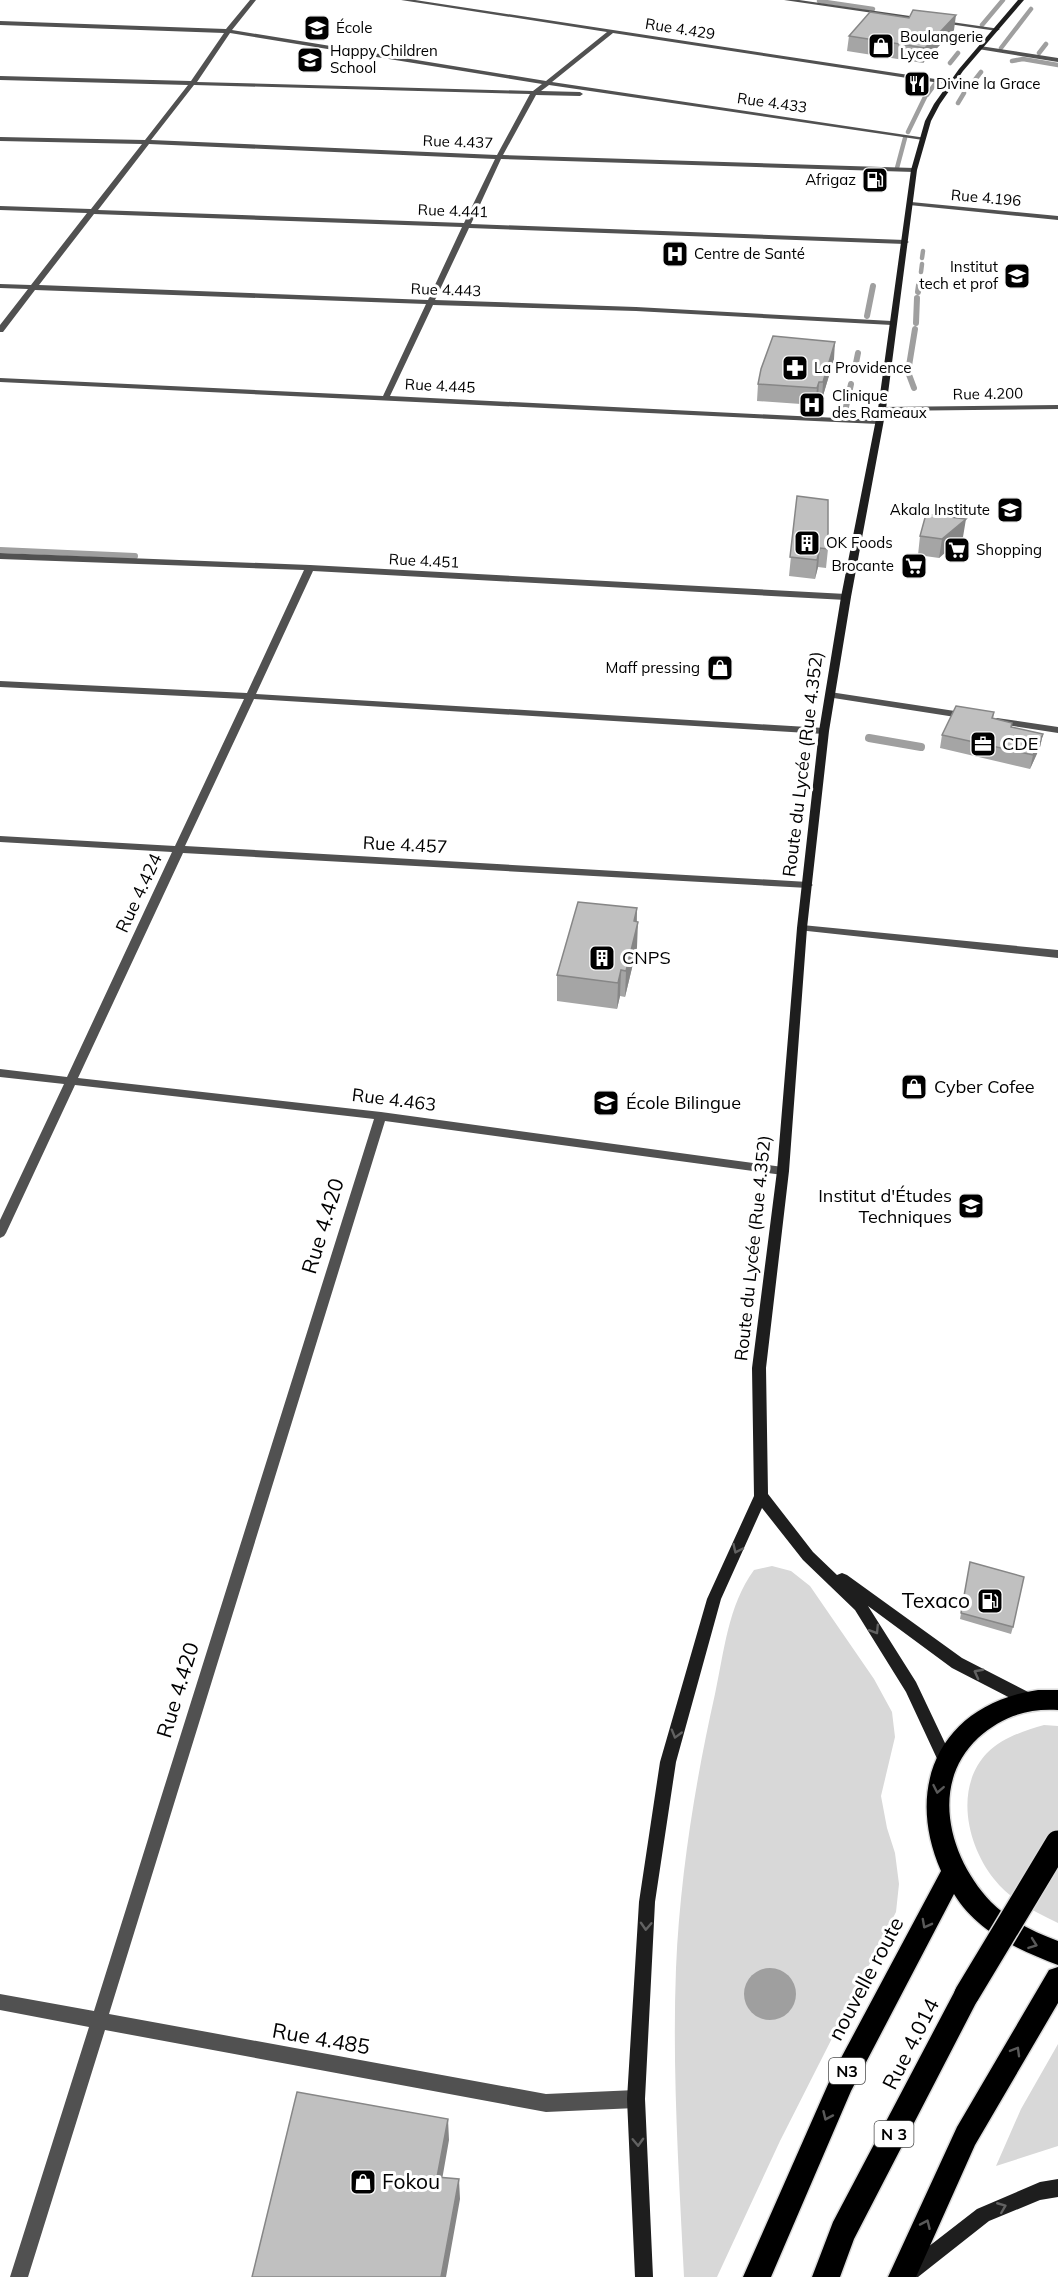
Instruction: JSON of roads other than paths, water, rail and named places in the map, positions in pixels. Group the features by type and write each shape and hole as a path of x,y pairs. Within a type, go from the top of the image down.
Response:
{"highway":[{"path":"1048,1698 994,1711 965,1732 945,1760 936,1795 938,1834 953,1872 983,1910 1023,1940 1058,1953"},
{"name":"Rue 4.014","path":"826,2277 843,2232 967,1994 1058,1843"},
{"name":"nouvelle route","path":"756,2277 842,2082 953,1872"},
{"path":"903,2277 966,2136 1058,1979"}],"main road":[{"name":"Route du Lycée (Rue 4.352)","path":"761,1496 759,1368 783,1171 802,928 824,731 846,597 882,409 914,170 923,138 937,104 1021,0"},
{"path":"644,2277 636,2099 647,1902 668,1762 714,1599 761,1496 808,1556 860,1606 911,1687 945,1760"},
{"path":"808,1556 957,1662 1048,1698"},
{"path":"903,2277 983,2215 1040,2191 1058,2188"}],"street":[{"path":"0,330 192,84 228,31 253,0"},
{"name":"Rue 4.429","path":"404,0 953,83"},
{"path":"788,0 997,29"},
{"path":"0,23 228,31 618,94"},
{"path":"386,397 429,303 533,94 612,31"},
{"path":"980,48 1058,60"},
{"path":"0,78 533,94 618,94"},
{"name":"Rue 4.433","path":"618,94 923,138"},
{"name":"Rue 4.437","path":"0,140 146,142 500,157 914,170"},
{"name":"Rue 4.196","path":"911,204 1058,218"},
{"name":"Rue 4.441","path":"0,208 905,242"},
{"name":"Rue 4.443","path":"0,286 636,309 892,323"},
{"name":"Rue 4.445","path":"0,380 878,422"},
{"name":"Rue 4.200","path":"882,409 1058,407"},
{"name":"Rue 4.451","path":"0,556 310,568 846,597"},
{"name":"Rue 4.424","path":"0,1233 310,568"},
{"path":"0,684 250,696 824,731"},
{"path":"830,695 978,718"},
{"path":"990,719 1058,730"},
{"name":"Rue 4.457","path":"0,838 808,885"},
{"path":"802,928 1058,954"},
{"name":"Rue 4.463","path":"0,1073 381,1116 783,1171"},
{"name":"Rue 4.420","path":"19,2277 381,1116"},
{"name":"Rue 4.485","path":"0,2001 546,2103 636,2099"}],"waterway":[{"path":"982,25 1003,0"},
{"path":"819,1 873,9"},
{"path":"1001,48 1031,9"},
{"path":"1039,53 1046,44"},
{"path":"950,63 958,53"},
{"path":"1012,61 1023,59 1058,65"},
{"path":"974,81 981,72"},
{"path":"927,95 935,84"},
{"path":"958,103 964,93"},
{"path":"908,132 925,97"},
{"path":"897,168 905,138"},
{"path":"922,258 923,251"},
{"path":"921,272 922,264"},
{"path":"918,292 919,285"},
{"path":"867,316 873,286"},
{"path":"916,323 917,298"},
{"path":"914,388 908,372 915,329"},
{"path":"855,368 858,353"},
{"path":"846,407 851,384"},
{"path":"0,550 135,556"},
{"path":"869,738 921,747"}],"place":[{"name":"École","path":"317,28"},
{"name":"Boulangerie Lycee","path":"881,46"},
{"name":"Happy Children School","path":"310,60"},
{"name":"Divine la Grace","path":"917,84"},
{"name":"Afrigaz","path":"875,180"},
{"name":"Centre de Santé","path":"675,254"},
{"name":"Institut tech et prof","path":"1017,276"},
{"name":"La Providence","path":"795,368"},
{"name":"Clinique des Rameaux","path":"812,405"},
{"name":"Akala Institute","path":"1010,510"},
{"name":"OK Foods","path":"807,543"},
{"name":"Shopping","path":"957,550"},
{"name":"Brocante","path":"914,566"},
{"name":"Maff pressing","path":"720,668"},
{"name":"CDE","path":"983,744"},
{"name":"CNPS","path":"602,958"},
{"name":"Cyber Cofee","path":"914,1087"},
{"name":"École Bilingue","path":"606,1103"},
{"name":"Institut d'Études Techniques","path":"971,1206"},
{"name":"Texaco","path":"990,1601"},
{"name":"Fokou","path":"363,2182"}]}
